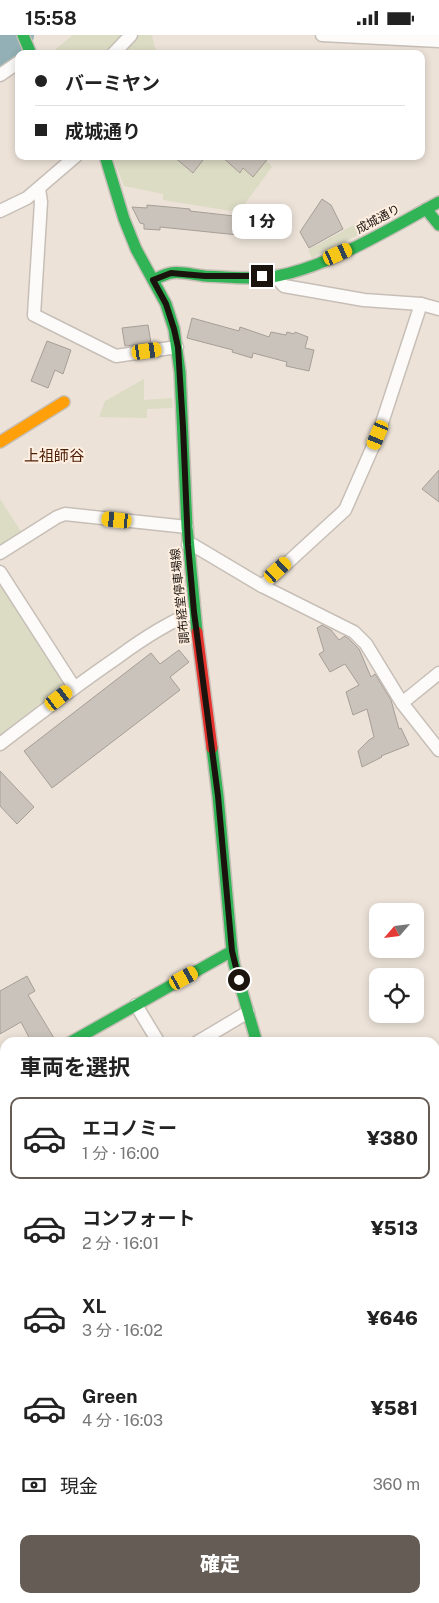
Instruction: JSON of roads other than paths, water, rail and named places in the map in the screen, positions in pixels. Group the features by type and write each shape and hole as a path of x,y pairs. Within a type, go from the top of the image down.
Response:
{"main road":[{"path":"23,35 30,50"},
{"name":"調布経堂停車場線","path":"106,160 124,219 136,249 166,304 178,347 188,545 194,612 218,796 232,951 254,1037"},
{"name":"成城通り","path":"153,280 171,273 205,276 274,276 293,272 363,243 439,202"},
{"path":"426,209 439,225"},
{"path":"0,442 64,402"},
{"path":"80,1037 232,951"}],"street":[{"path":"116,50 131,35"},
{"path":"322,35 439,41"},
{"path":"0,75 15,65"},
{"path":"0,211 27,198 72,160"},
{"path":"39,189 41,201 34,315 116,356 178,347"},
{"path":"274,276 284,286 364,300 421,304 439,309"},
{"path":"262,585 345,510 378,435 421,304"},
{"path":"0,553 57,517 65,514 187,527"},
{"path":"188,545 193,545 262,585 354,632 366,644 402,703 439,750"},
{"path":"0,572 74,687"},
{"path":"0,744 74,687 136,645 183,616 194,612"},
{"path":"402,703 439,673"},
{"path":"136,1005 155,1037"},
{"path":"206,1037 248,1012"}],"waterway":[{"path":"0,52 20,35"}],"district":[{"name":"上祖師谷","path":"54,455"}]}
